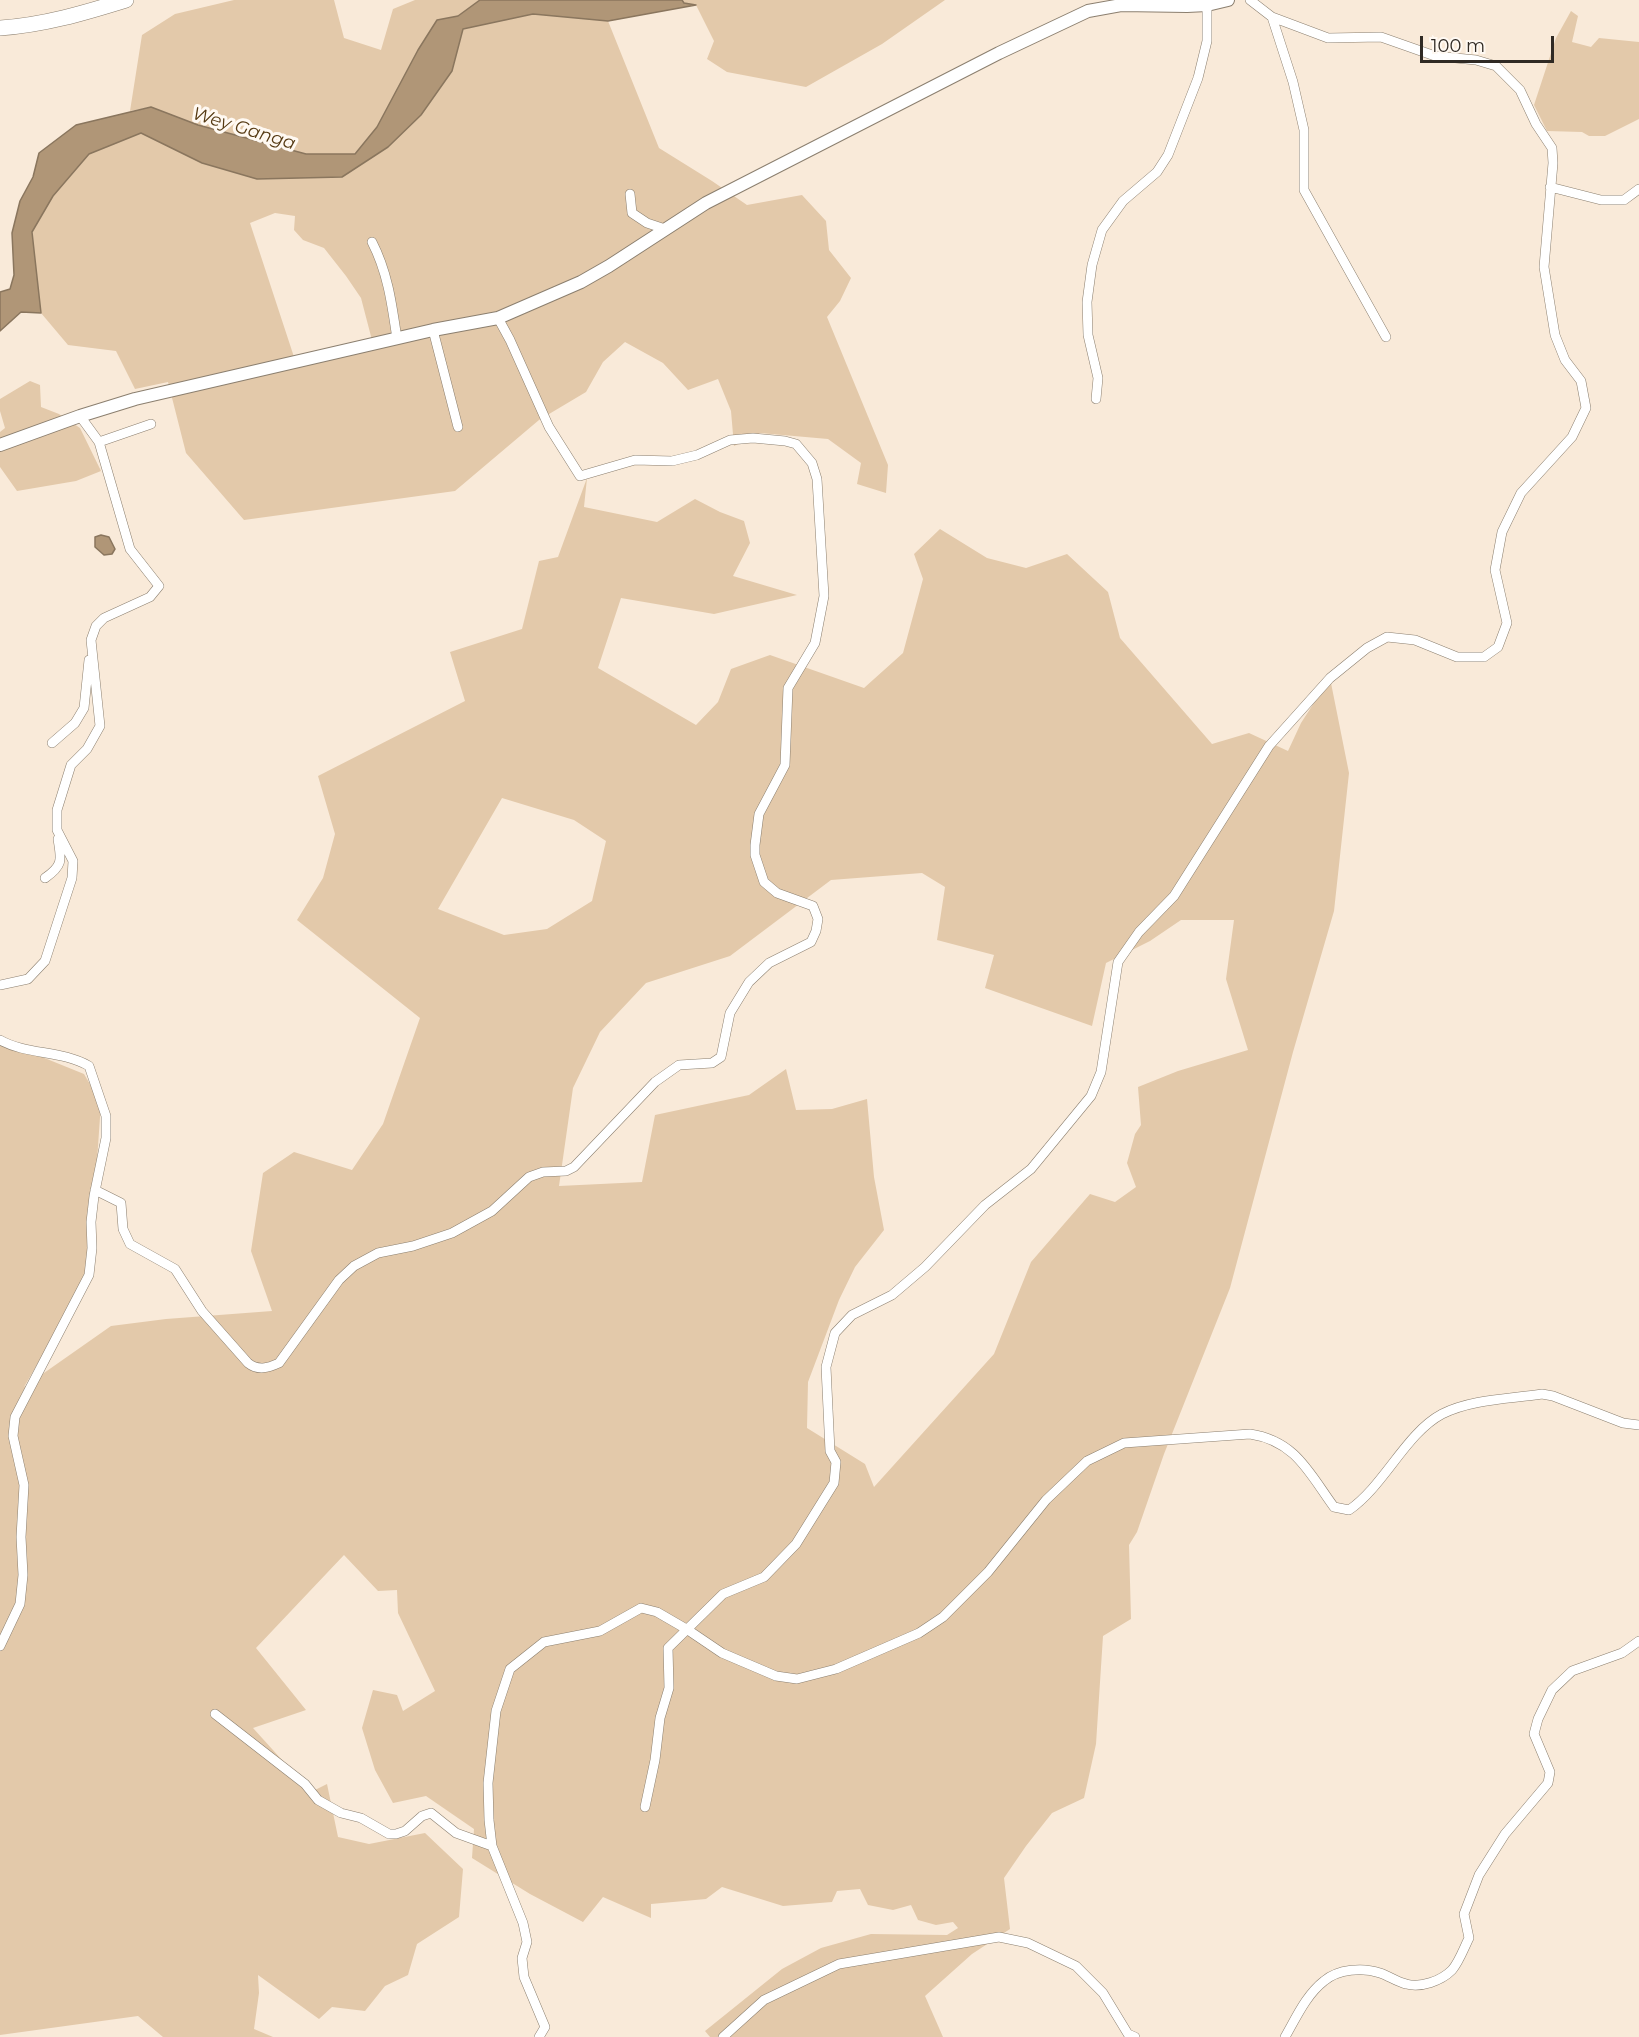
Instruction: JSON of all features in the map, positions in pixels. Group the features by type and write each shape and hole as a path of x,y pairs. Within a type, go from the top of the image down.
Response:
{"main road":[{"path":"0,28 30,26 83,14 126,0"}],"street":[{"path":"0,445 135,399 433,330 498,318 581,282 706,203 999,53 1088,11 1121,5 1208,5 1228,0"},
{"path":"645,1807 655,1760 660,1718 669,1688 668,1648 723,1594 764,1577 780,1562 812,1521 834,1483 836,1462 830,1451 826,1367 836,1333 852,1315 892,1295 925,1267 985,1205 1031,1169 1091,1096 1101,1072 1118,962 1139,932 1174,896 1269,746 1330,678 1367,648 1387,637 1415,640 1457,657 1484,657 1498,647 1507,623 1495,570 1502,532 1521,493 1572,437 1586,408 1581,381 1565,360 1555,335 1544,267 1553,163 1551,148 1536,124 1520,90 1496,66 1476,60 1435,56 1381,37 1328,38 1272,17 1250,0"},
{"path":"1096,399 1098,378 1088,335 1087,302 1092,265 1102,230 1123,201 1156,172 1168,155 1198,78 1207,41 1208,5"},
{"path":"1272,17 1293,82 1304,130 1304,190 1386,337"},
{"path":"1550,187 1601,200 1624,200 1639,189"},
{"path":"630,194 632,213 647,223 665,229"},
{"path":"372,242 382,261 397,339"},
{"path":"96,1190 121,1203 123,1229 130,1244 176,1269 202,1311 248,1363 255,1368 270,1368 279,1363 339,1280 354,1266 378,1253 413,1246 452,1233 492,1211 529,1177 543,1172 566,1171 574,1167 655,1082 679,1065 712,1063 721,1057 730,1013 749,982 769,963 811,942 818,919 813,906 777,893 764,882 755,855 755,845 759,814 785,765 788,688 815,643 824,596 817,479 812,464 796,444 753,438 730,440 697,455 672,461 635,460 580,476 549,427 498,318"},
{"path":"433,330 458,427"},
{"path":"52,743 75,723 84,708 92,640 96,626 104,618 150,597 159,586 130,549 99,442 80,416"},
{"path":"99,442 151,424"},
{"path":"45,878 56,870 61,861 57,810 66,776 71,765 87,749 100,726 92,640"},
{"path":"0,985 28,979 45,961 72,878 73,861 57,830"},
{"path":"0,1040 12,1047 77,1059 88,1065 106,1116 106,1138 91,1222 92,1248 89,1275 15,1417 13,1436 24,1485 21,1537 23,1575 20,1604 0,1646"},
{"path":"539,2037 545,2027 524,1977 522,1958 527,1942 523,1923 492,1846 488,1783 496,1711 510,1669 544,1642 600,1631 641,1608 657,1612 722,1653 776,1676 797,1679 836,1669 919,1633 943,1617 988,1572 1046,1500 1074,1472 1087,1461 1124,1443 1250,1434 1268,1437 1285,1445 1299,1459 1334,1507 1349,1510 1363,1501 1422,1429 1442,1414 1474,1403 1542,1395 1553,1396 1623,1423 1639,1425"},
{"path":"1285,2037 1310,1995 1325,1980 1339,1972 1364,1969 1379,1972 1406,1984 1419,1985 1441,1979 1453,1968 1469,1938 1464,1914 1479,1875 1504,1834 1548,1782 1550,1772 1534,1734 1538,1719 1552,1690 1572,1671 1622,1653 1639,1641"},
{"path":"215,1714 305,1784 318,1800 341,1813 361,1818 389,1834 396,1834 405,1831 422,1816 431,1813 456,1833 492,1846"},
{"path":"723,2037 764,2000 839,1964 999,1937 1028,1943 1076,1966 1103,1993 1128,2034 1135,2037"}],"shaded area":[{"path":"234,0 334,0 344,38 381,50 393,9 415,0 480,0 418,50 377,127 355,154 304,154 195,124 151,107 130,111 142,35 175,14"},
{"path":"480,0 682,0 684,3 696,5 608,21 533,14 463,29 452,71 421,115 388,147 342,177 257,179 202,163 141,133 89,154 53,196 32,232 41,313 21,312 0,331 0,292 10,289 14,275 12,233 20,201 33,177 39,153 76,125 151,107 198,125 306,154 355,154 377,127 418,50 437,20 458,16"},
{"path":"682,0 945,0 882,44 806,87 727,72 707,59 714,41 696,5 683,3"},
{"path":"1571,11 1578,16 1572,42 1591,47 1599,38 1639,42 1639,119 1605,136 1589,136 1582,132 1547,131 1534,105 1556,38"},
{"path":"533,14 608,21 659,148 747,205 802,195 826,221 829,250 851,278 840,301 827,317 888,465 886,493 857,484 861,463 828,439 760,433 734,446 731,411 718,379 688,390 663,363 625,342 603,362 586,392 539,420 455,491 244,520 186,453 168,382 135,389 116,351 68,345 41,313 32,232 53,196 89,154 141,133 198,161 257,179 342,177 452,71 463,29","holes":["275,213 295,216 294,230 303,240 324,248 361,298 373,344 295,360 250,223"]},
{"path":"30,381 40,385 41,407 59,414 80,428 101,471 76,481 17,491 0,467 0,432 5,428 0,411 0,399"},
{"path":"587,478 584,507 657,522 695,499 744,521 750,543 733,576 797,595 714,614 621,598 598,668 696,725 718,702 731,669 770,655 864,688 903,653 923,579 914,554 940,529 987,558 1026,568 1067,554 1108,592 1120,638 1212,744 1249,733 1288,751 1301,723 1330,678 1349,773 1334,911 1293,1052 1230,1288 1164,1454 1137,1532 1129,1545 1131,1619 1103,1636 1096,1744 1084,1798 1052,1813 1004,1878 1010,1929 972,1954 925,1996 943,2037 710,2037 705,2031 782,1969 821,1948 871,1934 947,1935 958,1928 953,1922 936,1925 918,1920 911,1905 893,1910 868,1905 860,1889 837,1891 832,1902 783,1906 722,1887 706,1899 651,1904 651,1918 603,1897 583,1922 530,1894 472,1858 474,1829 426,1796 393,1803 375,1770 362,1728 373,1690 397,1695 403,1711 435,1691 398,1613 397,1590 378,1591 344,1555 256,1648 306,1710 253,1728 311,1792 327,1784 338,1837 369,1844 425,1833 463,1869 459,1917 417,1944 408,1975 385,1986 365,2011 332,2007 319,2019 258,1975 259,1993 254,2029 273,2037 163,2037 138,2016 0,2035 0,1040 84,1074 101,1103 89,1275 24,1387 111,1326 166,1319 272,1311 251,1251 263,1173 294,1152 352,1170 383,1124 420,1018 297,920 323,878 335,834 318,776 465,701 450,652 522,629 539,561 558,557","holes":["502,798 574,820 606,841 592,901 547,929 504,935 438,909","922,873 945,887 937,940 994,955 985,988 1092,1026 1106,963 1150,941 1181,920 1234,920 1226,979 1248,1050 1178,1071 1138,1087 1141,1125 1135,1134 1127,1163 1136,1187 1115,1202 1090,1194 1031,1262 994,1354 874,1487 865,1464 807,1428 808,1382 839,1300 855,1267 884,1230 874,1177 867,1099 832,1109 796,1110 786,1069 749,1095 655,1115 642,1182 559,1186 573,1088 600,1032 646,983 730,956 831,880"]},
{"path":"101,535 109,537 115,549 112,554 104,555 95,547 95,537"}],"water label":[{"name":"Wey Ganga","path":"244,129"}]}
